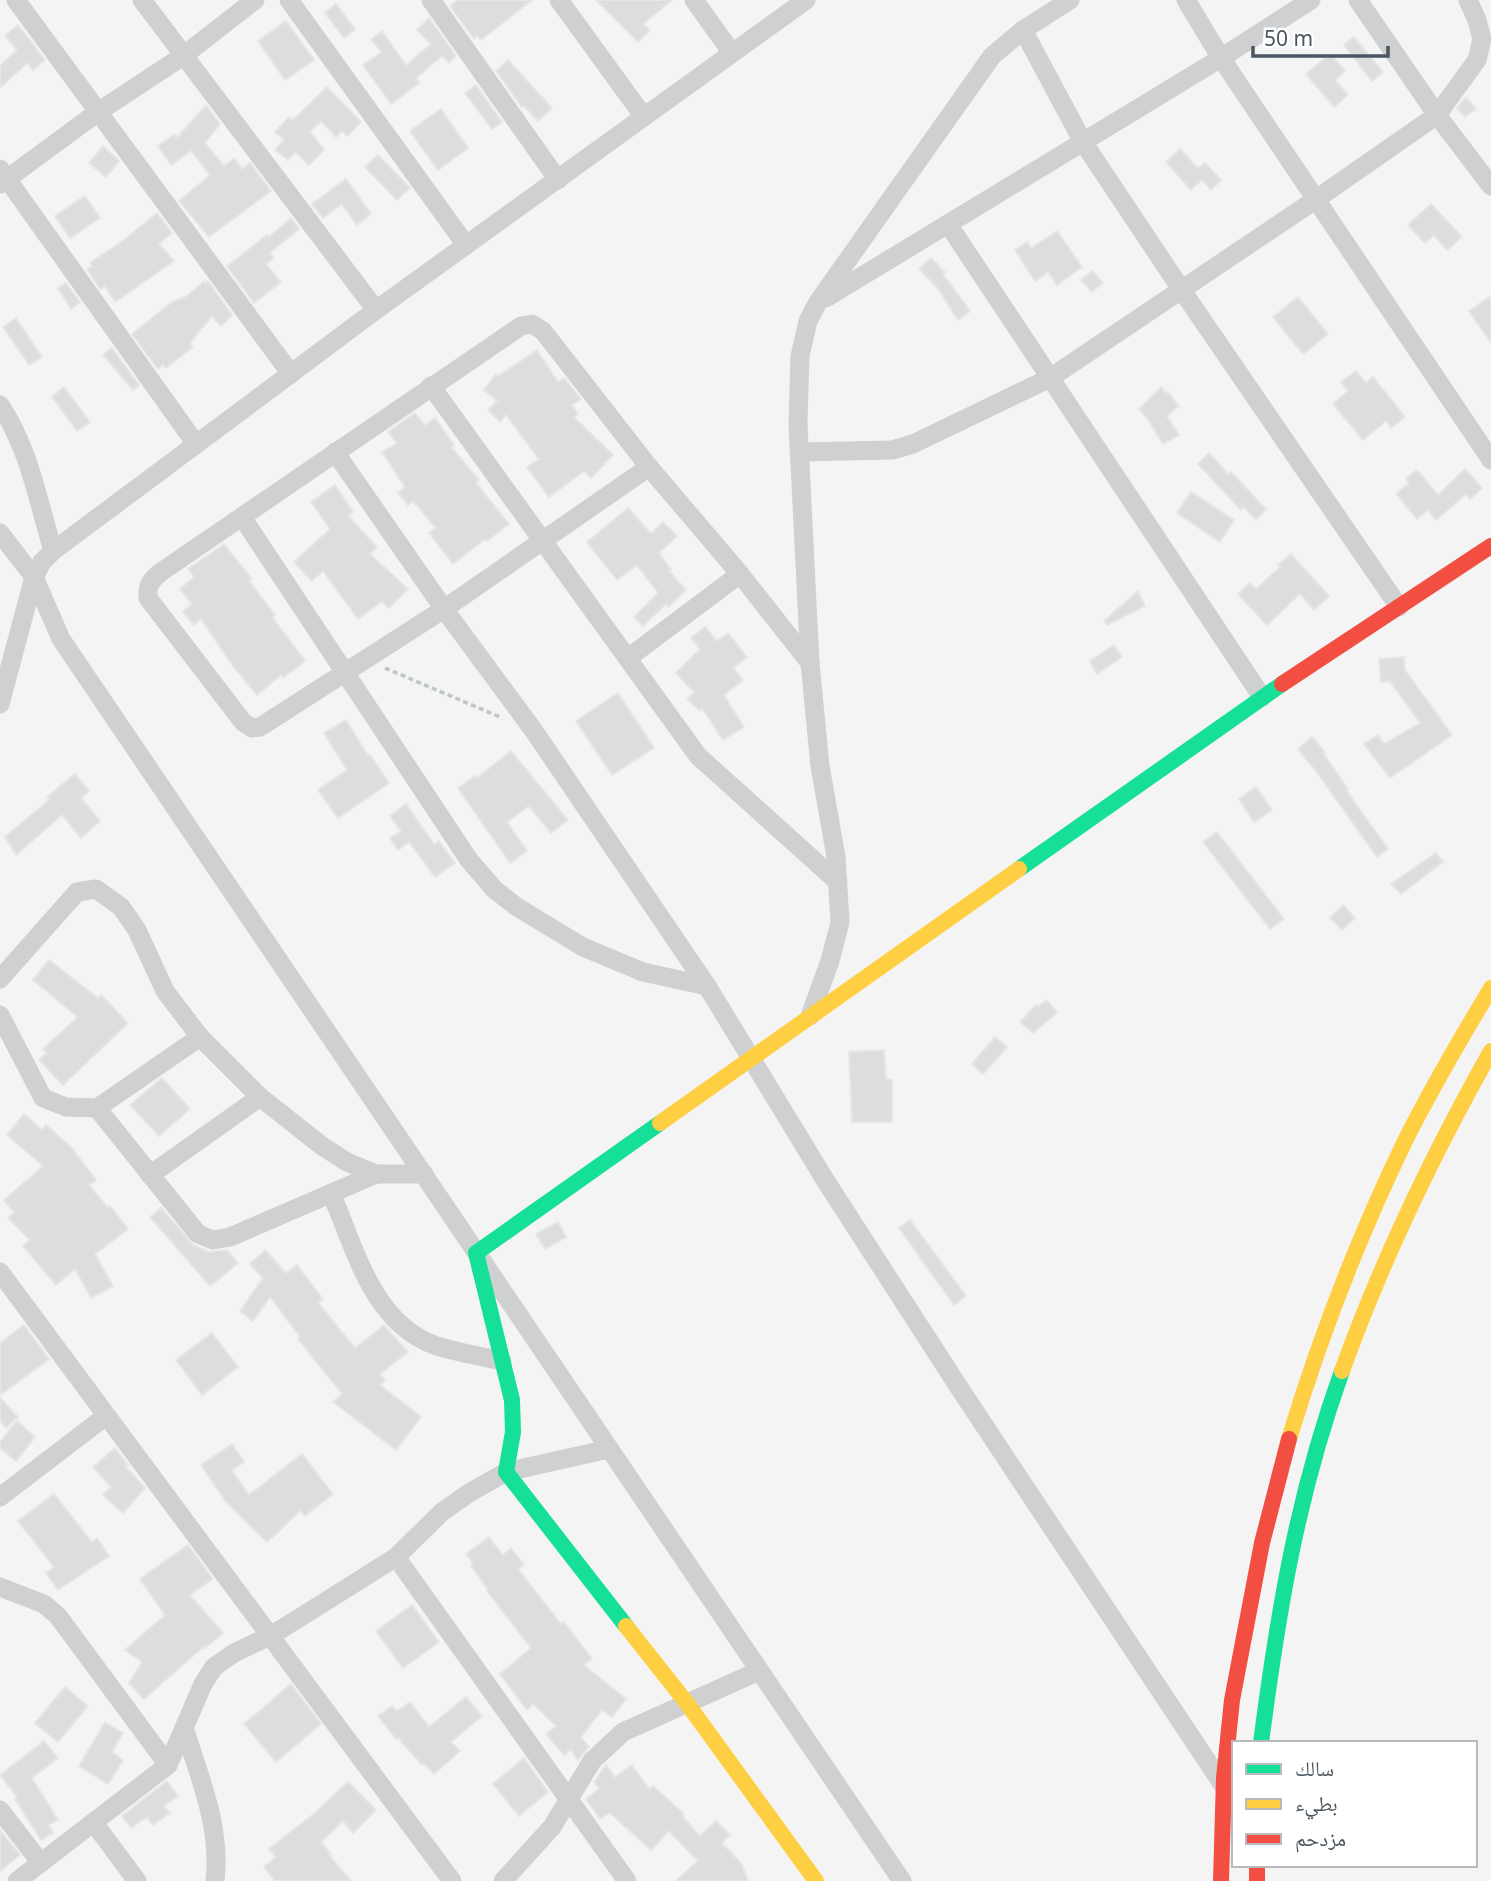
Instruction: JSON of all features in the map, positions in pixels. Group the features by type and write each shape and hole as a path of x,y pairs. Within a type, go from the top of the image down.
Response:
{"street":[{"path":"16,0 291,374"},
{"path":"142,0 376,310"},
{"path":"196,444 2,177 183,56 255,0"},
{"path":"289,0 466,245"},
{"path":"431,0 558,180"},
{"path":"559,0 644,117"},
{"path":"694,0 732,53"},
{"path":"0,704 34,577 41,562 53,551 376,310 806,0"},
{"path":"810,1016 830,961 840,922 838,882 820,766 810,663 799,453 800,356 808,321 818,302 992,56 1023,30 1070,0"},
{"path":"1186,0 1315,200 1491,460"},
{"path":"818,302 1221,58 1311,0"},
{"path":"1359,0 1437,115 1491,186"},
{"path":"799,453 892,450 913,444 1050,377 1315,200 1437,115 1477,60 1486,38 1468,0"},
{"path":"1023,30 1083,142 1399,607"},
{"path":"948,224 1262,697"},
{"path":"649,467 444,609 260,727 251,728 243,722 148,598 148,587 161,572 431,386 521,326 532,324 543,331 649,467 740,574 810,663"},
{"path":"431,386 698,756 838,882"},
{"path":"0,405 11,421 32,473 53,551"},
{"path":"335,452 444,609 534,731 707,986 962,1392 1225,1788"},
{"path":"242,517 469,860 495,890 517,907 583,947 643,972 707,986"},
{"path":"0,533 34,577 61,639 902,1881"},
{"path":"476,1253 1262,697 1491,547"},
{"path":"628,658 740,574"},
{"path":"0,979 77,892 96,889 121,907 136,930 165,990 200,1038 260,1097 347,1162 376,1174 424,1174"},
{"path":"1222,1881 1227,1743 1259,1550 1293,1422 1336,1295 1400,1148 1435,1082 1491,988"},
{"path":"0,1015 43,1098 66,1107 97,1108 200,1038"},
{"path":"1261,1741 1289,1560 1299,1512 1325,1423 1367,1304 1429,1163 1491,1051"},
{"path":"150,1175 260,1097"},
{"path":"97,1108 198,1234 213,1240 230,1237 376,1174"},
{"path":"331,1194 373,1291 389,1314 412,1334 433,1345 502,1361"},
{"path":"476,1253 512,1400 513,1432 506,1472 685,1703 816,1881"},
{"path":"0,1272 452,1881"},
{"path":"1336,1295 1367,1304"},
{"path":"1,1495 106,1416"},
{"path":"17,1881 168,1765 185,1731 203,1684 214,1667 234,1653 270,1636 396,1557 442,1513 469,1493 506,1472 609,1449"},
{"path":"396,1557 627,1881"},
{"path":"0,1587 44,1604 58,1616 168,1765"},
{"path":"502,1881 552,1827 592,1761 623,1732 759,1671"},
{"path":"185,1731 212,1814 217,1848 215,1881"},
{"path":"0,1810 41,1863"},
{"path":"94,1823 138,1881"}],"path":[{"path":"363,659 534,731"}],"building":[{"path":"457,0 532,0 481,40 477,36 474,39 450,6"},
{"path":"596,0 672,0 643,24 650,30 638,42"},
{"path":"336,4 355,29 344,38 325,13"},
{"path":"429,18 456,56 449,63 442,56 416,78 419,83 391,104 363,65 382,52 371,40 382,31 406,65 431,44 417,30"},
{"path":"286,21 314,60 285,80 258,41"},
{"path":"18,25 45,60 33,70 27,63 0,88 0,66 17,50 5,36"},
{"path":"1354,37 1383,72 1372,81 1344,45"},
{"path":"1330,54 1345,71 1335,80 1348,95 1334,107 1306,74"},
{"path":"508,60 552,108 538,121 522,107 496,71"},
{"path":"476,85 502,122 492,129 465,93"},
{"path":"327,87 361,122 347,136 342,131 336,137 321,121 310,131 324,150 309,165 295,152 288,160 275,150 284,140 275,132 289,117 293,120"},
{"path":"1466,97 1476,109 1465,117 1457,108"},
{"path":"206,105 220,124 205,143 224,166 234,158 242,169 250,163 271,191 209,237 179,201 210,175 191,151 171,165 158,146 175,134 177,138"},
{"path":"441,109 468,148 438,170 410,131"},
{"path":"103,146 119,161 106,177 89,163"},
{"path":"1180,149 1198,168 1205,163 1221,180 1211,190 1202,180 1191,190 1166,162"},
{"path":"378,155 410,188 397,200 365,167"},
{"path":"346,179 371,214 357,225 342,204 323,218 312,204"},
{"path":"85,196 100,218 70,238 55,216"},
{"path":"1431,204 1462,237 1447,250 1434,235 1425,243 1408,225"},
{"path":"157,213 172,233 159,244 174,261 115,302 105,286 100,289 87,269 92,266 90,263"},
{"path":"291,218 299,229 270,253 274,258 266,264 281,282 254,303 227,266"},
{"path":"1057,231 1082,267 1057,285 1048,272 1035,281 1015,250 1027,242 1031,248"},
{"path":"931,258 945,272 943,274 970,311 958,320 936,286 919,269"},
{"path":"1092,271 1103,283 1092,292 1081,280"},
{"path":"204,281 208,281 232,315 221,326 212,316 190,343 193,347 166,368 163,365 158,369 132,334"},
{"path":"66,283 80,302 71,309 58,288"},
{"path":"1491,296 1491,343 1469,311"},
{"path":"1298,297 1328,334 1303,354 1273,317"},
{"path":"16,318 42,357 29,365 3,327"},
{"path":"112,348 139,385 133,390 103,355"},
{"path":"537,350 558,382 564,378 581,399 572,405 578,414 574,417 613,455 591,478 584,471 549,497 527,467 539,459 506,415 500,422 488,410 497,401 484,390 496,374 498,376"},
{"path":"1356,371 1366,383 1373,377 1405,417 1391,428 1386,421 1363,440 1333,404 1348,391 1341,382"},
{"path":"64,387 90,422 77,431 52,397"},
{"path":"1161,387 1179,406 1167,416 1179,435 1163,444 1139,409"},
{"path":"415,413 425,425 435,418 454,445 451,447 479,480 476,483 509,524 453,564 429,533 436,528 413,501 408,505 398,493 405,487 382,452 397,443 388,432"},
{"path":"1209,453 1266,509 1256,520 1243,506 1241,510 1198,464"},
{"path":"1465,469 1482,488 1470,499 1466,494 1436,520 1428,510 1417,519 1396,494 1409,483 1406,479 1417,470 1438,495"},
{"path":"335,485 353,512 348,516 377,547 370,554 408,589 389,608 382,601 358,619 323,571 312,581 294,562 330,529 311,502"},
{"path":"1191,492 1234,520 1220,542 1177,513"},
{"path":"628,508 651,534 663,522 677,536 659,553 671,570 669,571 686,590 668,607 666,604 643,626 634,617 658,593 637,565 617,580 587,542"},
{"path":"224,544 252,579 249,581 275,615 272,617 305,661 283,678 281,675 257,695 235,669 201,619 194,625 183,612 192,604 180,589 194,577 188,569"},
{"path":"1291,554 1329,596 1314,610 1300,594 1267,625 1238,594 1250,583 1256,589"},
{"path":"1138,591 1145,606 1107,625 1104,621"},
{"path":"705,627 717,641 728,633 747,657 733,668 743,680 724,695 744,727 723,740 702,708 700,711 687,699 694,692 676,673 700,649 691,638"},
{"path":"1114,645 1122,657 1097,674 1090,661"},
{"path":"1404,657 1405,670 1452,735 1390,778 1364,744 1378,735 1384,744 1420,723 1390,681 1381,682 1379,659"},
{"path":"618,693 654,748 612,775 576,721"},
{"path":"346,720 368,756 370,755 389,783 338,818 318,790 347,770 324,733"},
{"path":"1312,737 1325,752 1323,753 1348,789 1346,790 1388,849 1377,857 1298,749"},
{"path":"511,751 568,820 551,833 529,806 507,822 527,851 510,863 458,788 475,776 477,778"},
{"path":"75,774 89,791 81,798 100,821 81,838 62,815 16,855 5,837"},
{"path":"1256,787 1272,810 1254,822 1239,799"},
{"path":"406,804 434,844 439,841 455,863 435,877 409,842 398,850 390,838 401,831 390,816"},
{"path":"1217,832 1284,919 1270,929 1203,842"},
{"path":"1436,853 1443,862 1401,894 1391,884"},
{"path":"1343,905 1355,918 1342,930 1330,918"},
{"path":"49,960 98,998 101,995 128,1023 63,1085 39,1060 47,1053 43,1049 78,1017 33,980"},
{"path":"1047,1000 1057,1013 1033,1033 1020,1022 1036,1005"},
{"path":"995,1037 1007,1047 983,1074 972,1064"},
{"path":"884,1050 886,1079 892,1080 892,1122 852,1122 849,1052"},
{"path":"162,1078 190,1109 159,1136 130,1105"},
{"path":"24,1114 42,1130 46,1125 71,1147 96,1180 89,1185 128,1229 95,1254 113,1286 91,1298 75,1269 56,1285 23,1246 30,1240 8,1218 14,1212 4,1200 43,1166 7,1135"},
{"path":"161,1208 193,1245 209,1252 227,1250 238,1263 210,1286 150,1217"},
{"path":"910,1220 966,1296 954,1305 899,1228"},
{"path":"558,1222 566,1237 545,1249 536,1234"},
{"path":"265,1250 286,1273 297,1265 323,1299 318,1303 355,1348 384,1325 408,1352 380,1374 385,1381 380,1385 421,1417 396,1450 333,1402 342,1394 298,1339 300,1337 270,1297 253,1321 240,1311 263,1278 250,1264"},
{"path":"24,1325 49,1359 0,1395 0,1343"},
{"path":"212,1333 238,1367 202,1395 176,1360"},
{"path":"0,1398 18,1417 6,1428 0,1421"},
{"path":"17,1421 35,1437 16,1461 0,1448 0,1442"},
{"path":"232,1444 244,1462 232,1470 249,1495 302,1454 333,1494 305,1516 300,1511 267,1542 226,1502 201,1465"},
{"path":"115,1448 128,1465 125,1466 145,1488 123,1513 103,1495 111,1487 93,1467"},
{"path":"54,1494 92,1542 97,1538 109,1556 58,1590 46,1573 54,1567 18,1521"},
{"path":"489,1537 503,1555 511,1548 524,1565 518,1569 592,1659 584,1665 626,1699 612,1717 602,1710 581,1737 589,1747 578,1760 571,1750 564,1755 546,1734 556,1726 533,1704 527,1710 500,1674 531,1648 487,1591 466,1554"},
{"path":"188,1545 213,1579 190,1595 223,1633 144,1699 129,1683 142,1662 125,1650 165,1615 140,1579"},
{"path":"412,1605 439,1642 403,1668 376,1631"},
{"path":"291,1684 321,1724 276,1762 244,1724"},
{"path":"65,1687 88,1706 58,1742 35,1723"},
{"path":"466,1697 482,1716 451,1742 460,1751 434,1774 396,1739 378,1716 392,1706 397,1711 410,1702 429,1727"},
{"path":"105,1722 123,1733 112,1752 123,1760 108,1784 79,1766"},
{"path":"44,1741 58,1758 32,1778 58,1820 49,1825 53,1833 41,1840 15,1799 17,1797 0,1775"},
{"path":"524,1758 548,1792 519,1816 493,1784"},
{"path":"606,1765 615,1777 632,1765 649,1789 653,1786 684,1814 682,1816 700,1836 716,1821 730,1835 722,1843 741,1863 748,1881 676,1881 698,1861 669,1831 651,1850 610,1813 600,1819 586,1799 599,1789 594,1782"},
{"path":"167,1781 178,1796 164,1806 170,1813 153,1825 147,1817 131,1828 122,1816"},
{"path":"348,1782 376,1810 353,1833 343,1821 321,1842 351,1881 275,1881 264,1867 276,1857 269,1849 315,1813"},
{"path":"0,1830 20,1855 0,1871"}],"traffic: fast":[{"path":"1019,869 1282,684"},
{"path":"626,1626 506,1472 513,1432 512,1400 476,1253 660,1123"},
{"path":"1261,1741 1274,1647 1301,1509 1342,1371"}],"traffic: slow":[{"path":"660,1123 1019,869"},
{"path":"1289,1439 1341,1288 1371,1214 1425,1102 1491,988"},
{"path":"1342,1371 1410,1208 1491,1051"},
{"path":"626,1626 686,1702 816,1881"}],"traffic: jam":[{"path":"1282,684 1491,546"},
{"path":"1221,1881 1224,1778 1232,1700 1262,1543 1289,1439"},
{"path":"1257,1867 1257,1881"}]}
